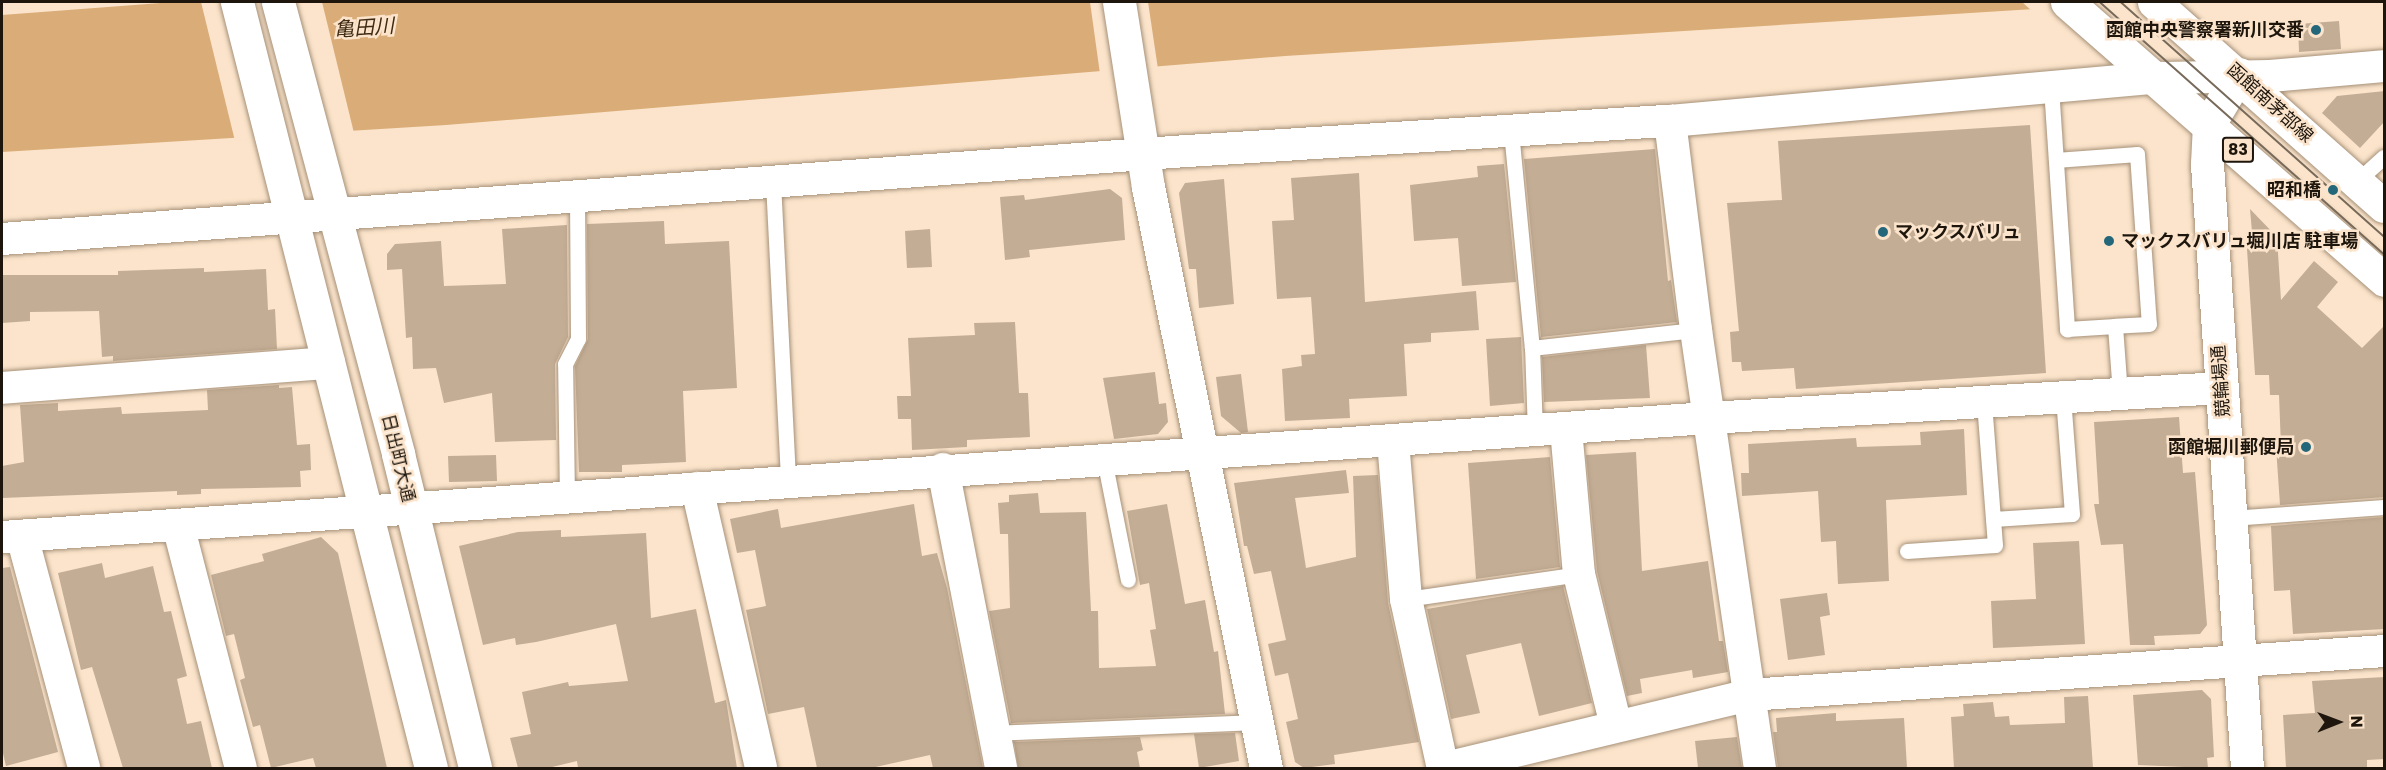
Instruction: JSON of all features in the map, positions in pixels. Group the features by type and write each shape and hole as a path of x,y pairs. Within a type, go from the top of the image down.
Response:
{"street":[{"path":"237,2 431,768"},
{"name":"日出町大通","path":"278,2 411,509 475,768"},
{"path":"1119,2 1142,154 1266,768"},
{"name":"函館南茅部線","path":"2162,9 2239,74 2385,206"},
{"name":"83","path":"2079,11 2385,280"},
{"path":"2,239 1142,154 1670,121 2156,78 2239,74 2270,76 2385,66"},
{"name":"競輪場通","path":"2239,74 2209,124 2206,164 2247,768"},
{"path":"1670,121 1696,330 1760,768"},
{"path":"2,388 329,363"},
{"path":"84,768 12,537 366,510 567,499 943,469 1535,432 1709,418 2222,388"},
{"path":"1566,429 1579,574 1616,726"},
{"path":"1394,441 1406,599 1444,768 1486,764 1616,726 1749,695 2239,659 2385,651"},
{"path":"943,469 1001,768"},
{"path":"697,488 761,768"},
{"path":"178,525 241,768"}],"lane":[{"path":"2050,87 2067,329 2149,324 2137,154 2056,160"},
{"path":"1510,131 1532,348 1535,432"},
{"path":"2357,181 2385,157"},
{"path":"773,182 788,482"},
{"path":"567,499 565,364 578,339 577,197"},
{"path":"2115,326 2120,394"},
{"path":"1532,348 1696,330"},
{"path":"1993,519 2072,514 2063,397"},
{"path":"1907,551 1995,544 1984,402"},
{"path":"1104,459 1128,580"},
{"path":"2231,518 2385,507"},
{"path":"1406,599 1579,574"},
{"path":"993,734 1256,722"}],"water":[{"name":"亀田川","path":"174,2 2146,2 1285,56 446,125 2,152 2,15"}],"pier":[{"path":"201,2 322,2 354,133 235,141"},
{"path":"1090,2 1148,2 1158,69 1100,74"},
{"path":"2022,2 2149,2 2033,12"}],"building":[{"path":"2339,21 2341,49 2299,52 2298,24"},
{"path":"2385,91 2385,121 2360,148 2322,113 2337,96"},
{"name":"マックスバリュ","path":"2030,125 2046,373 1796,389 1794,368 1742,371 1741,362 1732,362 1730,332 1739,331 1727,203 1782,200 1778,141"},
{"path":"1655,149 1668,281 1671,280 1677,322 1541,337 1524,159"},
{"path":"1504,164 1516,282 1462,286 1458,238 1414,241 1410,185 1478,177 1477,166"},
{"path":"1359,173 1365,302 1476,291 1479,330 1431,333 1431,342 1404,344 1407,396 1349,399 1350,418 1285,421 1282,369 1302,366 1301,355 1315,354 1311,297 1277,299 1272,221 1294,220 1291,178"},
{"path":"1224,179 1234,304 1199,308 1196,269 1189,269 1179,193 1185,183"},
{"path":"1110,189 1122,198 1125,240 1029,250 1030,257 1005,260 1000,197 1024,195 1025,200"},
{"path":"2250,209 2277,237 2281,300 2314,261 2338,282 2317,307 2362,348 2385,325 2385,497 2280,505 2276,447 2281,447 2279,395 2270,395 2269,375 2255,375 2246,233 2252,232"},
{"path":"664,221 665,244 729,241 737,388 683,391 686,462 622,465 622,472 579,472 575,366 588,339 587,224"},
{"path":"567,225 568,337 555,364 556,440 495,442 492,393 444,403 436,368 413,369 412,337 406,338 402,269 387,270 387,254 395,244 441,241 444,286 506,284 502,229"},
{"path":"930,229 932,267 907,268 905,231"},
{"path":"204,268 204,272 266,269 268,310 275,309 277,349 113,361 113,356 102,357 99,311 30,312 30,321 2,323 2,275 118,275 118,271"},
{"path":"1015,322 1019,393 1028,393 1030,437 967,440 967,447 912,450 911,419 898,419 897,396 911,396 908,338 975,335 974,323"},
{"path":"1521,337 1524,403 1490,406 1486,339"},
{"path":"1646,345 1650,398 1544,402 1542,357"},
{"path":"1155,372 1159,404 1166,403 1168,422 1158,434 1114,439 1103,378"},
{"path":"1241,374 1248,432 1241,433 1221,416 1216,377"},
{"path":"279,385 279,388 292,387 297,445 310,444 311,470 300,471 301,487 201,489 201,494 177,495 177,491 2,498 2,466 24,462 20,405 58,403 58,411 121,407 122,414 208,410 207,390"},
{"path":"2179,417 2183,473 2195,472 2207,625 2200,634 2154,636 2155,645 2130,645 2123,544 2101,545 2094,504 2099,504 2094,422"},
{"path":"1964,429 1967,495 1886,500 1889,581 1838,584 1836,541 1821,542 1818,491 1742,496 1741,473 1749,473 1748,444 1856,438 1857,447 1921,445 1920,432"},
{"path":"1636,452 1642,571 1708,561 1719,641 1723,641 1728,672 1693,678 1692,670 1640,679 1642,693 1627,696 1597,571 1586,455"},
{"path":"496,455 497,481 449,482 448,456"},
{"path":"1550,457 1560,567 1476,579 1468,463"},
{"path":"1346,470 1349,493 1295,498 1306,568 1356,557 1353,476 1378,475 1388,603 1419,742 1334,755 1335,764 1304,768 1295,762 1286,722 1298,719 1288,673 1275,676 1268,644 1286,640 1271,571 1254,574 1247,546 1244,546 1234,483"},
{"path":"1038,493 1040,513 1086,512 1091,611 1098,611 1099,668 1156,666 1150,630 1156,629 1149,583 1140,585 1127,511 1167,504 1185,604 1205,600 1214,652 1218,651 1225,714 1011,723 989,611 1010,608 1008,534 1000,534 998,503 1009,502 1009,495"},
{"path":"914,504 922,556 937,553 947,588 983,768 933,768 930,755 871,768 817,768 804,707 768,714 746,610 766,606 755,550 737,553 730,519 778,509 781,528"},
{"path":"2385,517 2385,629 2293,634 2290,590 2274,591 2271,526"},
{"path":"561,530 561,537 646,533 651,618 696,609 715,703 726,700 737,768 578,768 577,761 548,768 518,768 510,738 531,734 522,692 568,682 569,686 628,681 616,624 536,642 516,645 515,638 483,645 459,546 518,532"},
{"path":"321,537 338,553 387,768 316,768 313,758 271,768 260,725 253,727 240,680 245,678 234,634 226,636 211,575 264,561 262,554"},
{"path":"2079,541 2085,644 1993,648 1991,601 2036,599 2033,543"},
{"path":"102,563 105,578 153,566 164,612 171,611 187,676 177,679 187,724 201,721 212,768 123,768 92,667 81,670 58,573"},
{"path":"10,567 58,752 6,766 2,749 2,568"},
{"path":"1563,586 1592,703 1539,716 1521,643 1466,655 1480,713 1451,719 1427,609"},
{"path":"1827,593 1830,615 1820,617 1825,655 1788,660 1780,599"},
{"path":"2385,677 2385,759 2367,760 2367,768 2286,768 2283,715 2315,713 2312,681"},
{"path":"2202,690 2211,699 2214,757 2207,758 2208,768 2138,765 2133,695"},
{"path":"2088,696 2093,768 1954,768 1951,717 1964,716 1963,704 1993,702 1995,717 2009,716 2010,725 2065,723 2064,697"},
{"path":"1836,713 1836,721 1904,718 1907,768 1778,768 1773,732 1777,732 1776,718"},
{"path":"1235,733 1239,761 1199,768 1194,734"},
{"path":"1140,737 1143,750 1137,752 1140,768 1018,768 1014,742"},
{"path":"1737,737 1742,768 1698,768 1695,741"}],"tram line":[{"path":"2100,2 2384,254"},
{"path":"2121,2 2384,236"}],"place":[{"name":"函館中央警察署新川交番","path":"2316,30"},
{"name":"昭和橋","path":"2333,190"},
{"name":"マックスバリュ","path":"1883,232"},
{"name":"マックスバリュ堀川店 駐車場","path":"2109,241"},
{"name":"函館堀川郵便局","path":"2306,447"}]}
